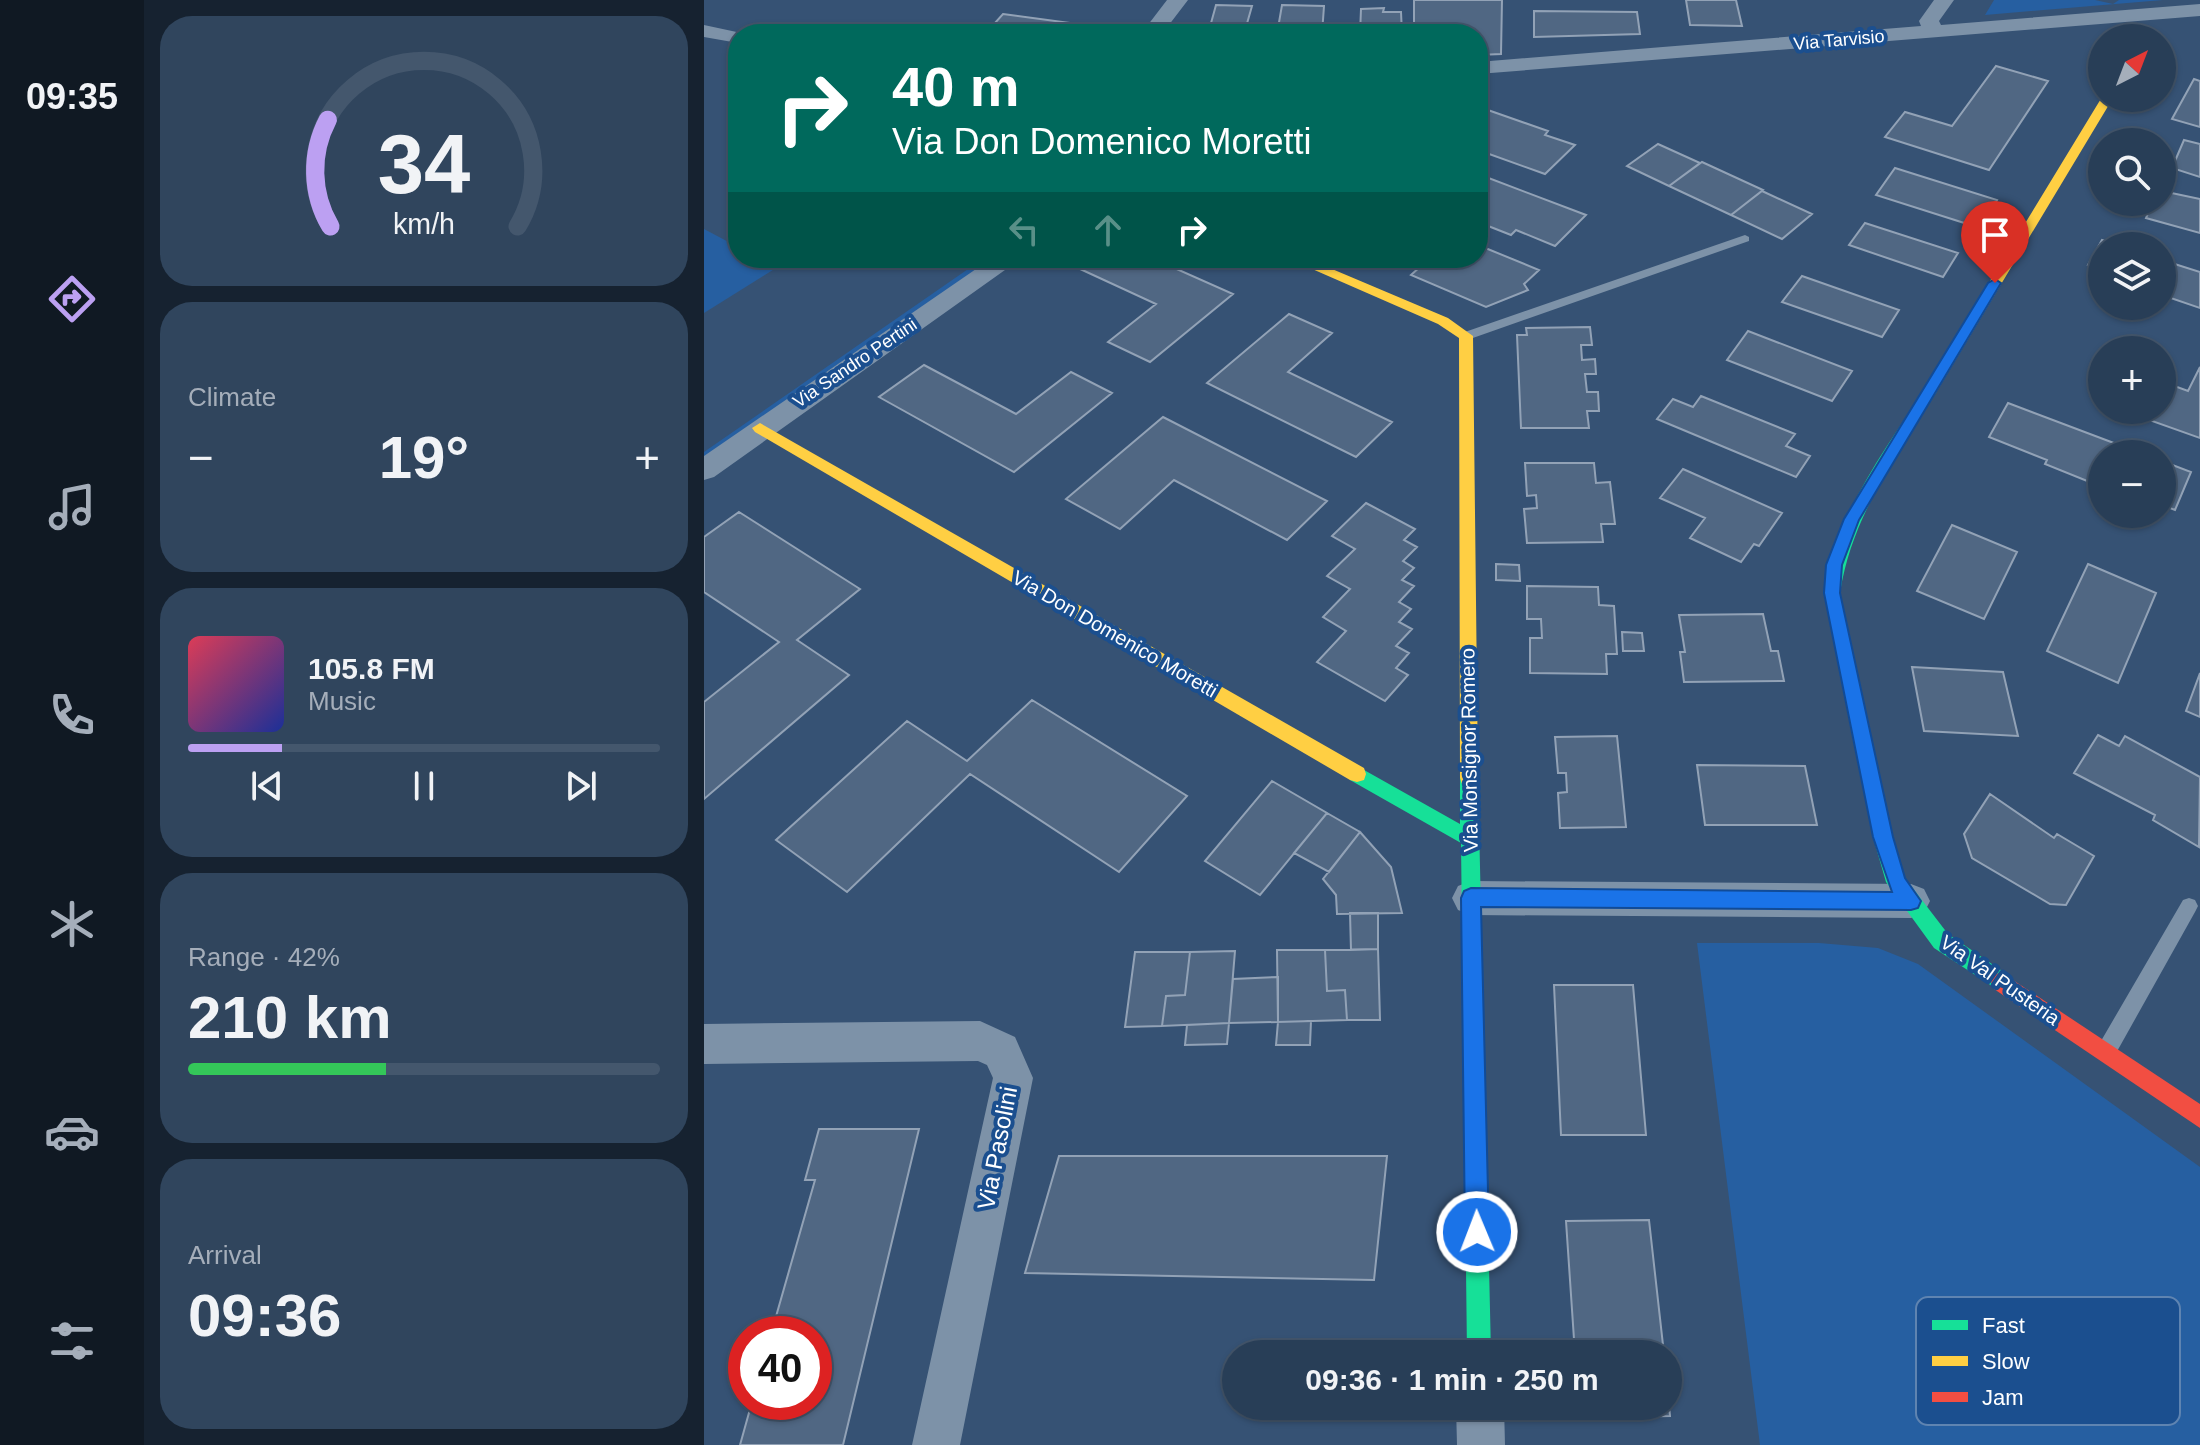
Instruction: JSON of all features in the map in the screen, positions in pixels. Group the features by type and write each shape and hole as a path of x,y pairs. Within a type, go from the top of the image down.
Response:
{"street":[{"path":"1159,24 1178,0"},
{"path":"1935,32 1929,21 1944,0"},
{"name":"Via Tarvisio","path":"1488,67 2200,10"},
{"path":"2159,24 2171,12"},
{"path":"704,31 728,35"},
{"name":"Via Val Pusteria","path":"2099,112 1852,519 1834,565 1832,593 1883,837 1896,882 1941,941 2200,1117"},
{"name":"Via Sandro Pertini","path":"704,470 760,428 994,268"},
{"path":"1318,268 1443,321 1466,336"},
{"name":"Via Monsignor Romero","path":"1466,336 1479,1340"},
{"name":"Via Don Domenico Moretti","path":"760,428 1470,839"},
{"path":"1471,898 1911,901"},
{"name":"Via Pasolini","path":"704,1044 980,1041 1001,1051 1013,1078 936,1445"},
{"path":"1480,1420 1481,1445"}],"lane":[{"path":"1466,336 1745,239"},
{"path":"2105,1053 2189,906"}],"shaded area":[{"path":"1994,0 2095,0 2113,4 2119,0 2163,0 1985,15"},
{"path":"704,229 728,242 728,268 776,268 704,313"},
{"path":"970,268 979,268 704,458 704,452"},
{"path":"1697,943 1819,943 1878,948 1918,964 2200,1167 2200,1445 1760,1445"}],"building":[{"path":"1414,0 1502,0 1501,54 1488,55 1488,24 1414,24"},
{"path":"1686,0 1736,0 1742,26 1690,25"},
{"path":"1216,5 1252,6 1247,24 1211,24"},
{"path":"1282,5 1324,6 1323,24 1279,24"},
{"path":"1384,8 1383,12 1401,12 1402,24 1360,24 1361,9"},
{"path":"1534,11 1637,12 1640,34 1534,37"},
{"path":"1003,14 1078,24 994,24"},
{"path":"1996,66 2048,81 1989,170 1885,137 1905,112 1952,126"},
{"path":"2194,79 2200,81 2200,127 2172,119"},
{"path":"1488,110 1548,131 1545,135 1575,145 1545,174 1488,154"},
{"path":"2184,140 2200,144 2200,177 2176,169 2176,159"},
{"path":"1658,144 1700,163 1669,186 1627,166"},
{"path":"1702,162 1763,190 1731,215 1669,186"},
{"path":"1895,168 1997,200 1980,228 1876,195"},
{"path":"1488,178 1586,215 1555,246 1516,230 1511,235 1488,226"},
{"path":"1762,191 1812,214 1782,239 1731,215"},
{"path":"2176,194 2200,199 2200,233 2146,218 2176,216"},
{"path":"1865,223 1958,253 1943,277 1849,245"},
{"path":"1488,249 1539,270 1524,284 1528,290 1486,307 1411,275 1419,268 1488,268"},
{"path":"2176,264 2200,272 2200,308 2176,300"},
{"path":"1078,268 1174,268 1233,294 1150,362 1108,342 1156,304"},
{"path":"1802,276 1899,310 1882,337 1782,302"},
{"path":"1289,314 1332,333 1288,372 1392,422 1356,457 1207,383"},
{"path":"1590,327 1592,345 1581,345 1582,360 1595,359 1596,374 1585,374 1587,392 1598,392 1599,411 1587,411 1589,428 1521,428 1517,335 1527,335 1526,328"},
{"path":"1748,331 1852,371 1832,401 1727,360"},
{"path":"924,365 1016,414 1071,372 1112,393 1014,472 879,397"},
{"path":"2200,367 2200,438 2160,424 2176,424 2176,387 2188,391"},
{"path":"1701,396 1795,434 1786,446 1810,456 1796,477 1657,419 1673,399 1693,407"},
{"path":"2008,403 2106,440 2088,440 2088,481 2045,464 2047,460 1989,437"},
{"path":"1163,417 1327,501 1287,540 1174,480 1120,529 1066,499"},
{"path":"1525,463 1594,463 1596,483 1610,482 1615,524 1601,524 1603,542 1527,543 1524,509 1537,508 1536,495 1527,496"},
{"path":"2176,466 2191,472 2176,508"},
{"path":"1683,469 1782,513 1759,546 1754,544 1741,562 1690,538 1705,518 1660,498"},
{"path":"1366,503 1415,529 1404,540 1417,547 1403,561 1414,568 1402,580 1414,586 1399,602 1411,609 1399,622 1412,629 1396,646 1409,653 1396,668 1408,675 1385,701 1317,662 1346,631 1323,617 1350,589 1327,576 1355,549 1332,536"},
{"path":"739,512 860,589 797,640 849,675 704,799 704,702 779,642 704,592 704,537"},
{"path":"1952,525 2017,552 1984,619 1917,591"},
{"path":"1496,564 1519,565 1520,581 1496,580"},
{"path":"2088,564 2156,593 2118,683 2047,651"},
{"path":"1527,586 1598,587 1599,605 1614,606 1617,654 1606,654 1607,674 1530,673 1530,638 1542,638 1541,619 1527,619"},
{"path":"1763,614 1771,651 1778,651 1784,681 1684,682 1680,652 1685,652 1679,615"},
{"path":"1622,632 1642,633 1644,651 1623,651"},
{"path":"1912,667 2003,672 2018,736 1924,731"},
{"path":"2200,673 2200,717 2186,711"},
{"path":"1032,700 1187,796 1119,872 970,774 847,892 776,840 907,721 967,761"},
{"path":"2098,735 2119,746 2125,736 2200,777 2199,847 2153,820 2155,815 2074,773"},
{"path":"1617,736 1626,827 1560,828 1558,793 1567,792 1566,773 1558,773 1555,737"},
{"path":"1697,765 1805,766 1817,825 1705,825"},
{"path":"1272,781 1327,813 1260,895 1205,861"},
{"path":"1990,794 2054,838 2057,834 2094,856 2066,905 2050,904 1972,858 1964,834"},
{"path":"1327,813 1360,832 1329,872 1294,853"},
{"path":"1360,832 1391,867 1402,913 1337,914 1336,895 1323,879"},
{"path":"1350,913 1378,913 1378,949 1351,950"},
{"path":"1378,949 1380,1020 1347,1020 1345,990 1327,991 1325,950"},
{"path":"1277,950 1325,950 1327,991 1345,990 1347,1020 1278,1022"},
{"path":"1235,951 1229,1023 1162,1026 1166,996 1185,995 1190,952"},
{"path":"1135,952 1190,952 1185,995 1166,996 1162,1026 1125,1027"},
{"path":"1278,977 1278,1022 1229,1023 1233,979"},
{"path":"1554,985 1633,985 1646,1135 1561,1135"},
{"path":"1311,1021 1310,1045 1276,1045 1278,1022"},
{"path":"1229,1023 1227,1044 1185,1045 1187,1025"},
{"path":"819,1129 919,1129 843,1445 740,1445 747,1420 832,1420 832,1316 776,1316 815,1180 805,1180"},
{"path":"1059,1156 1387,1156 1374,1280 1025,1273"},
{"path":"1649,1220 1662,1340 1574,1340 1566,1221"}],"traffic: fast":[{"path":"1930,391 1855,513 1836,566 1832,593 1883,837 1896,882 1941,941 2001,982"},
{"path":"1357,774 1470,839"},
{"path":"1469,778 1479,1340"}],"traffic: slow":[{"path":"1930,391 2099,112"},
{"path":"1318,268 1443,321 1466,336 1469,778"},
{"path":"760,428 1357,774"}],"traffic: jam":[{"path":"2001,982 2200,1117"}],"route":[{"path":"1477,1232 1471,898 1911,901 1896,882 1883,837 1832,593 1834,565 1852,519 1995,283"}]}
